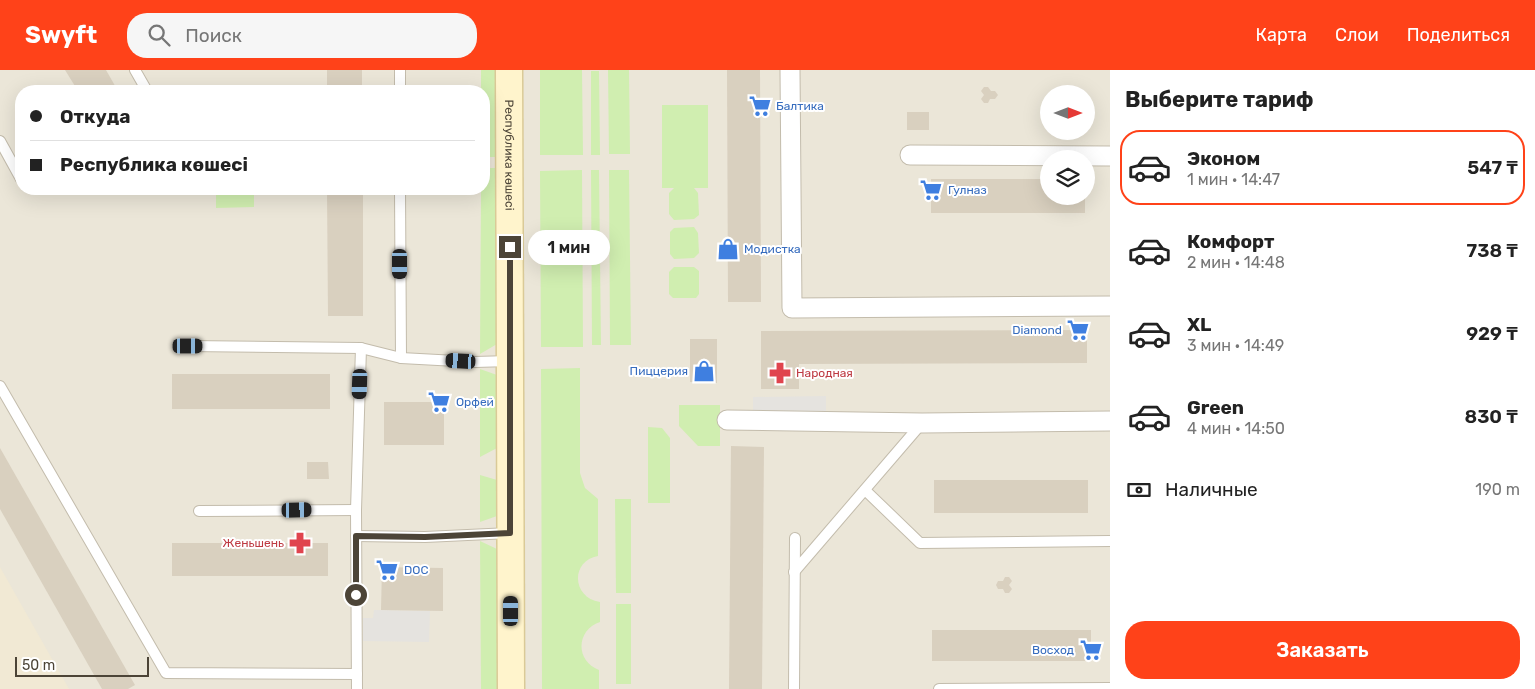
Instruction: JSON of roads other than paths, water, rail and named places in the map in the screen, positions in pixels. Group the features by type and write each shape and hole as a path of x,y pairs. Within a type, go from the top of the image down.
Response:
{"street":[{"name":"Республика көшесі","path":"509,70 511,689"},
{"path":"790,70 792,308 1110,306"},
{"path":"910,155 1110,156"},
{"path":"727,420 922,423 1110,421"}],"lane":[{"path":"135,70 144,85"},
{"path":"400,70 400,85"},
{"path":"0,141 15,168"},
{"path":"400,195 401,358"},
{"path":"188,346 361,348 401,358 475,362 510,361"},
{"path":"357,689 356,510 361,348"},
{"path":"0,386 166,673 356,674"},
{"path":"794,572 922,423"},
{"path":"865,490 920,542 1110,541"},
{"path":"199,511 356,510"},
{"path":"356,536 425,537 510,533"},
{"path":"794,689 795,538"},
{"path":"939,689 1110,688"}],"place":[{"name":"Балтика","path":"760,106"},
{"name":"Гулназ","path":"931,190"},
{"name":"Модистка","path":"728,249"},
{"name":"Diamond","path":"1078,330"},
{"name":"Пиццерия","path":"704,371"},
{"name":"Народная","path":"780,373"},
{"name":"Орфей","path":"439,402"},
{"name":"Женьшень","path":"300,543"},
{"name":"DOC","path":"387,570"},
{"name":"Восход","path":"1091,650"}]}
